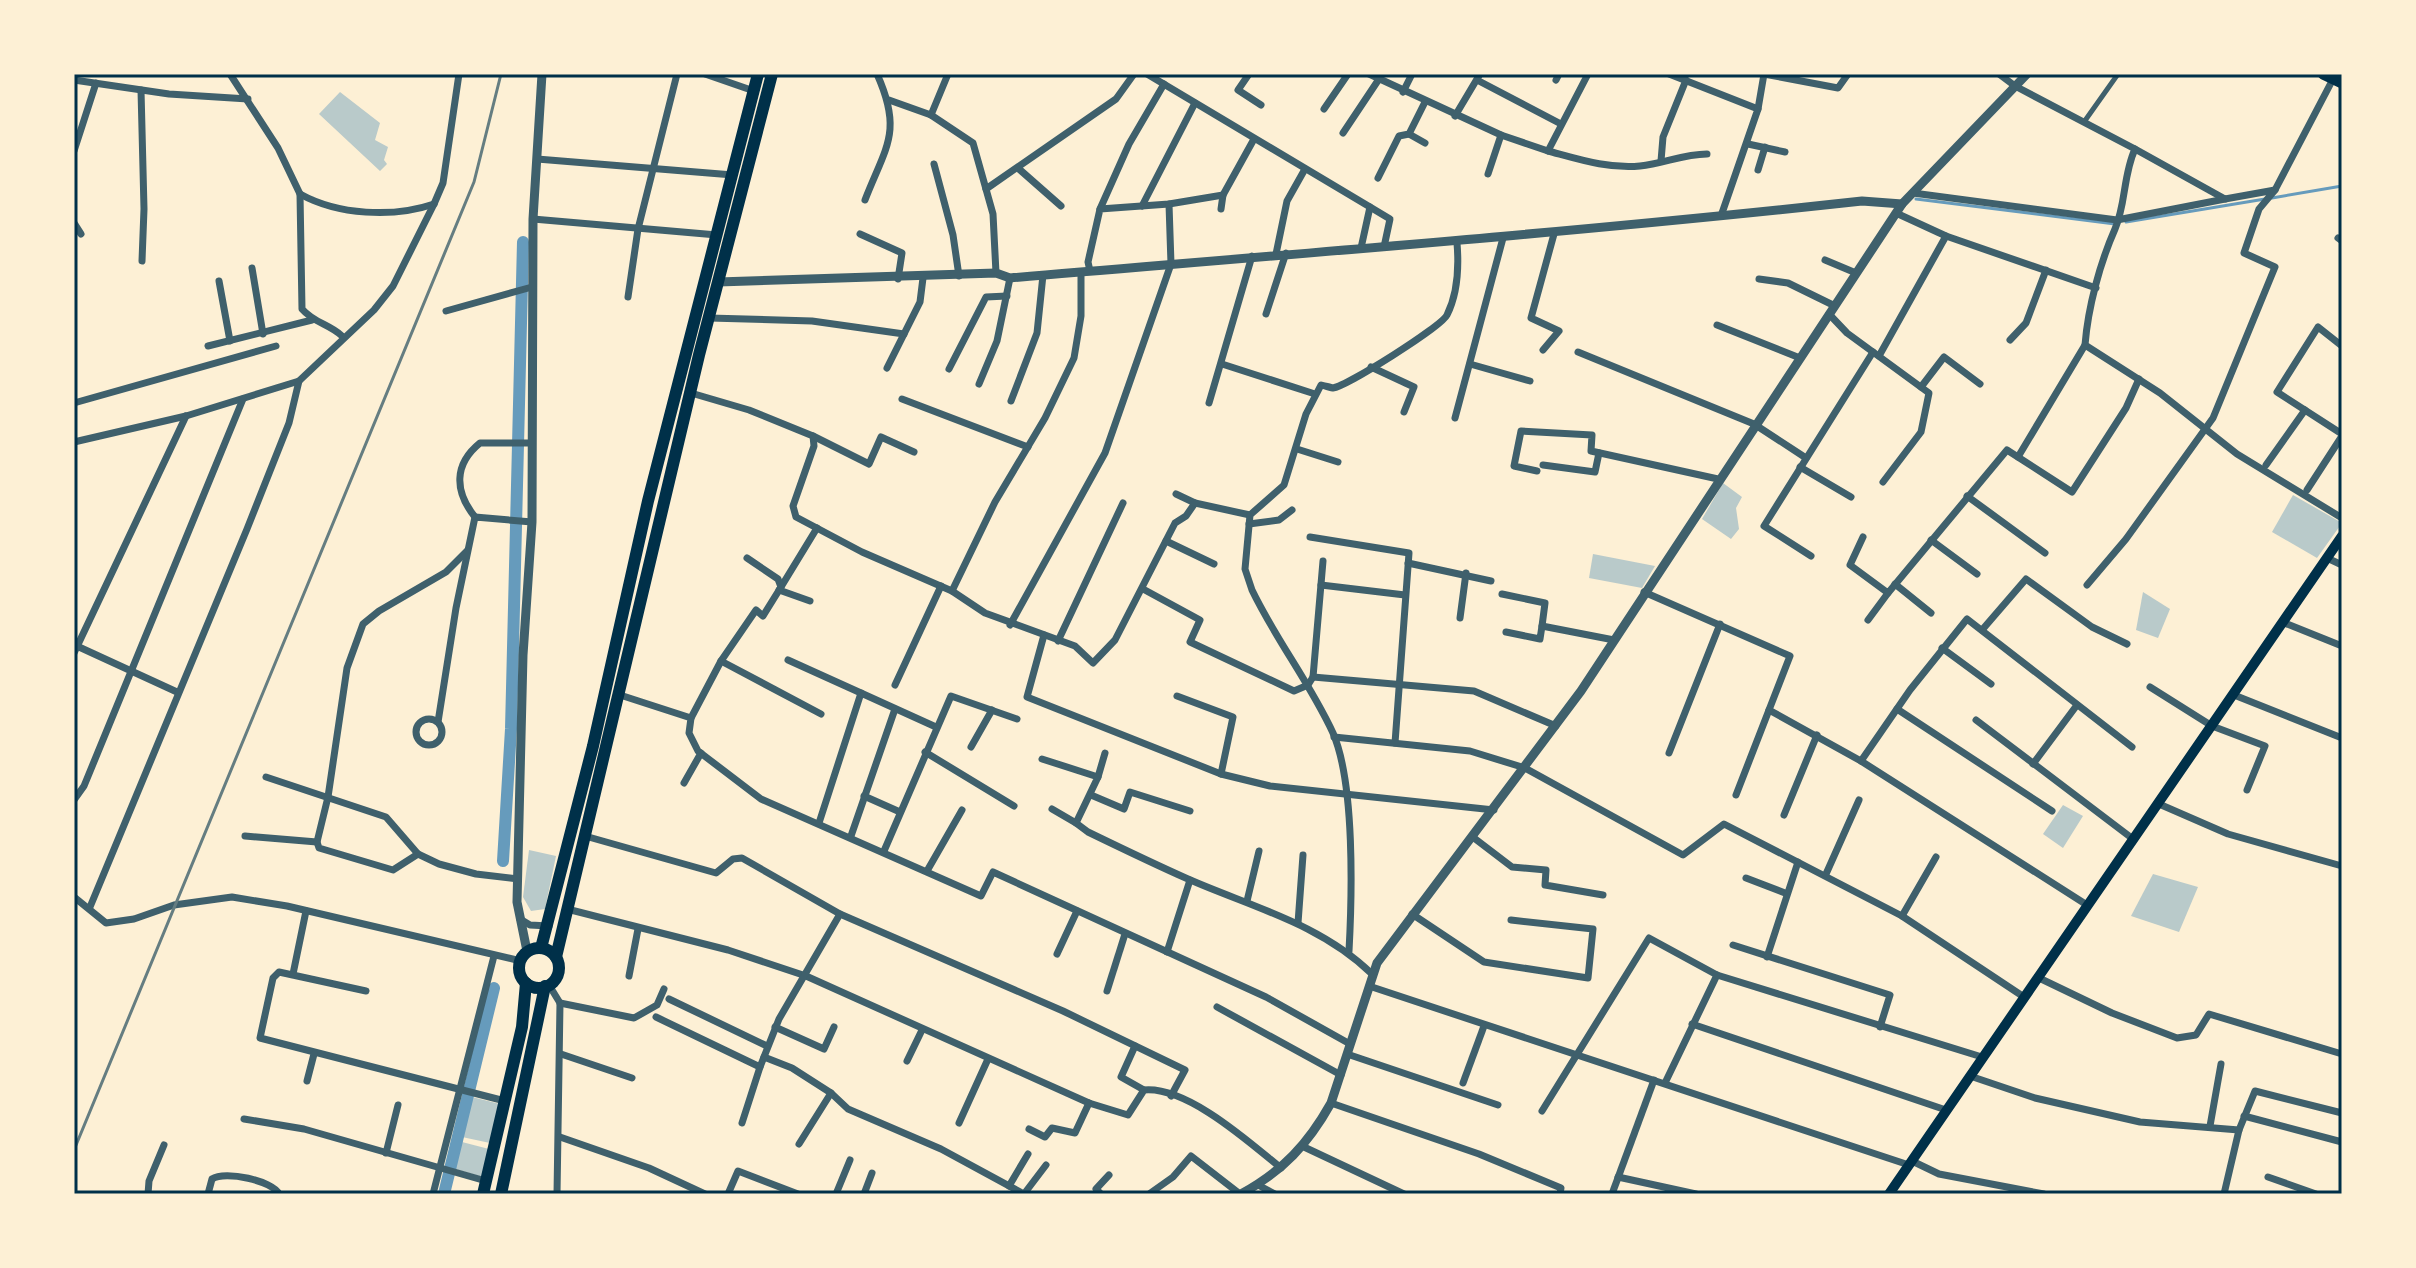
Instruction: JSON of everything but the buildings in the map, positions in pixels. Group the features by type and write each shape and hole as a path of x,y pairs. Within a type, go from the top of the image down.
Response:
{"highway":[{"path":"758,74 740,176 718,282 567,909 556,957 559,971 547,986 502,1190 484,1188 522,1027 526,983 520,973 524,956 541,948 549,926 648,501 717,235 740,176 772,74"},
{"path":"611,667 626,671"},
{"path":"541,948 556,957"},
{"path":"526,983 547,986"}],"main road":[{"path":"1889,1194 2342,536"}],"street":[{"path":"230,74 291,172 300,194 302,309 312,320"},
{"path":"74,442 186,416 299,381 342,336 374,310 393,286 443,183 459,74"},
{"path":"74,897 106,923 210,898 232,897 306,911 494,956 524,956 518,918 518,879 528,522 524,443 542,74"},
{"path":"628,297 638,229 677,74"},
{"path":"705,74 754,91"},
{"path":"865,200 888,149 892,114 877,74"},
{"path":"931,115 948,74"},
{"path":"986,189 1116,99 1134,74"},
{"path":"1147,74 1390,219 1384,247"},
{"path":"1249,74 1238,90 1261,105"},
{"path":"1324,109 1348,74"},
{"path":"1369,74 1455,116 1548,151 1616,166 1661,161 1686,154 1707,154"},
{"path":"1403,92 1412,74"},
{"path":"1548,151 1588,74"},
{"path":"1669,74 1758,109"},
{"path":"1721,216 1734,172 1748,144 1764,74 1838,88 1848,74"},
{"path":"1999,74 2015,86 2225,199"},
{"path":"1149,1194 1173,1177 1191,1156 1241,1194 1282,1168 1304,1147 1331,1103 1372,974 1412,914 1474,838 1556,726 1902,204 2027,74"},
{"path":"2084,122 2118,74"},
{"path":"1455,116 1478,77 1561,124"},
{"path":"1343,133 1379,79"},
{"path":"2087,585 2126,539 2213,418 2275,267 2244,253 2263,202 2273,192 2333,79"},
{"path":"74,80 141,90 248,99"},
{"path":"1661,161 1663,137 1686,80"},
{"path":"74,151 96,83"},
{"path":"952,591 995,502 1028,447 1074,358 1086,272 1100,209 1129,144 1164,84"},
{"path":"141,90 142,261"},
{"path":"889,100 931,115 973,143 993,214 996,273"},
{"path":"1409,134 1425,102"},
{"path":"1142,206 1195,103"},
{"path":"1378,178 1399,136 1409,134 1425,143"},
{"path":"1488,174 1501,135"},
{"path":"1221,209 1223,195 1254,139"},
{"path":"1748,144 1785,152"},
{"path":"1758,170 1765,147"},
{"path":"2018,457 2085,345 2096,288 2116,224 2127,167 2135,149"},
{"path":"537,159 740,176"},
{"path":"934,164 953,235 959,276"},
{"path":"1019,169 1061,206"},
{"path":"1266,314 1281,253 1287,201 1305,169"},
{"path":"1913,193 2116,224 2225,199 2273,192"},
{"path":"300,194 326,206 386,212 411,212 434,204"},
{"path":"1100,209 1169,204 1223,195"},
{"path":"718,282 898,279 996,273 1010,278 1281,253 1457,243 1862,201 1902,204"},
{"path":"1010,625 1105,453 1171,264 1169,204"},
{"path":"1361,248 1370,207"},
{"path":"1896,213 1946,236 2096,288"},
{"path":"533,219 717,235"},
{"path":"74,223 81,234"},
{"path":"860,234 902,253 898,279"},
{"path":"1543,350 1559,331 1531,318 1554,234"},
{"path":"1811,556 1764,526 1876,354 1946,236"},
{"path":"1455,418 1503,238"},
{"path":"1349,951 1351,858 1345,795 1334,737 1308,685 1271,630 1252,590 1245,569 1250,520 1284,485 1315,394 1321,385 1332,388 1407,347 1446,318 1457,283 1457,243"},
{"path":"1209,403 1252,256"},
{"path":"1825,260 1856,273"},
{"path":"252,268 263,334"},
{"path":"2010,340 2026,323 2046,270"},
{"path":"1011,401 1037,333 1043,275"},
{"path":"887,368 920,302 923,278"},
{"path":"979,384 997,341 1010,278"},
{"path":"1759,279 1788,283 1832,310 1847,333 1929,393 1921,432 1883,482"},
{"path":"219,281 230,341"},
{"path":"446,311 532,287"},
{"path":"949,369 986,297 1007,296"},
{"path":"709,318 812,321 904,334"},
{"path":"208,346 312,320 329,324 342,336"},
{"path":"1717,325 1800,358"},
{"path":"2307,490 2342,435 2277,392 2318,327 2342,346"},
{"path":"2085,345 2139,379 2204,430 2342,518"},
{"path":"74,403 276,346"},
{"path":"1578,352 1754,424 1806,458"},
{"path":"1921,387 1944,357 1980,384"},
{"path":"1222,364 1277,379 1315,394"},
{"path":"1470,364 1530,381"},
{"path":"1371,367 1414,387 1404,412"},
{"path":"1868,620 2007,450 2072,492 2126,408 2139,379"},
{"path":"90,907 247,529 289,423 299,381"},
{"path":"691,393 805,430 869,464 881,437 914,452"},
{"path":"74,800 84,786 243,399"},
{"path":"902,399 1028,447"},
{"path":"2266,465 2305,410"},
{"path":"177,692 76,650 186,416"},
{"path":"1599,453 1595,472 1514,466 1521,431 1592,435 1591,451 1718,479"},
{"path":"813,436 814,446 793,513 862,552 952,591 1010,625 1075,646 1093,663 1115,640 1175,523 1186,516 1195,503"},
{"path":"524,443 480,443 465,455 460,479 462,501 475,517 528,522"},
{"path":"1297,449 1338,462"},
{"path":"1800,467 1851,497"},
{"path":"1176,494 1250,520 1279,520 1292,510"},
{"path":"1967,496 2045,553"},
{"path":"1058,641 1123,503"},
{"path":"438,722 475,517"},
{"path":"817,528 763,616 756,610 721,661 691,718 689,733 701,753 761,799 851,836 981,896 993,872 1266,997 1349,1049 1498,1105"},
{"path":"1310,537 1409,553 1395,743"},
{"path":"1863,537 1850,565 1888,593"},
{"path":"1931,540 1977,574"},
{"path":"1166,541 1214,564"},
{"path":"418,854 393,870 343,858 319,848 317,842 328,797 347,668 363,624 379,611 446,572 467,551"},
{"path":"747,558 778,579 780,589"},
{"path":"2327,558 2342,565"},
{"path":"1143,589 1200,620 1190,642 1294,691 1308,685 1313,677 1323,561"},
{"path":"1408,563 1466,573 1491,581"},
{"path":"1460,618 1466,573"},
{"path":"1982,630 2026,579 2092,627 2127,644"},
{"path":"1895,584 1931,613"},
{"path":"1321,585 1405,595"},
{"path":"895,685 941,586"},
{"path":"780,589 810,601"},
{"path":"1644,592 1790,656 1736,795"},
{"path":"1502,594 1545,603 1540,639 1506,632"},
{"path":"1861,761 1942,648 1967,619 2132,747"},
{"path":"2282,622 2342,646"},
{"path":"1669,753 1720,624"},
{"path":"1542,626 1614,640"},
{"path":"1044,635 1027,697 1221,774 1270,786 1494,810"},
{"path":"1942,648 1991,684"},
{"path":"788,660 936,727"},
{"path":"721,661 821,714"},
{"path":"1313,677 1474,691 1556,726"},
{"path":"2150,687 2212,726 2265,746 2247,790"},
{"path":"819,823 861,693"},
{"path":"620,695 691,718"},
{"path":"2234,695 2342,738"},
{"path":"884,851 951,696 1017,719"},
{"path":"1177,696 1233,717 1221,774"},
{"path":"2033,764 2077,705"},
{"path":"851,836 895,709"},
{"path":"1897,709 2052,811"},
{"path":"971,747 992,710"},
{"path":"1769,710 1861,761 2087,905"},
{"path":"1976,720 2133,839"},
{"path":"1784,815 1817,735"},
{"path":"1334,737 1470,751 1525,768 1683,855 1724,824 1826,874 1902,916 2024,997"},
{"path":"925,752 1014,806"},
{"path":"684,783 701,753"},
{"path":"1076,823 1091,795 1105,753"},
{"path":"1042,759 1098,777"},
{"path":"266,777 386,817 418,854 439,864 476,874 518,879"},
{"path":"1091,795 1124,809 1130,792 1190,811"},
{"path":"864,796 900,812"},
{"path":"1826,874 1859,800"},
{"path":"2159,804 2228,834 2342,866"},
{"path":"1052,809 1088,832 1190,880 1298,923 1349,951 1372,974"},
{"path":"927,871 962,810"},
{"path":"245,836 317,842"},
{"path":"585,836 716,873 733,859 742,858 840,914 1050,1005 1185,1070 1171,1096"},
{"path":"1474,838 1512,867 1546,870 1545,885 1603,895"},
{"path":"1247,901 1259,851"},
{"path":"1298,923 1303,855"},
{"path":"1902,916 1936,857"},
{"path":"1767,957 1785,893 1798,862"},
{"path":"1746,878 1785,893"},
{"path":"1167,952 1190,880"},
{"path":"567,909 728,950 806,976 1089,1103 1128,1115 1144,1090"},
{"path":"293,974 306,911"},
{"path":"1057,954 1077,911"},
{"path":"742,1123 775,1027 840,914"},
{"path":"1412,914 1484,962 1588,978 1593,929 1511,920"},
{"path":"518,918 530,925 549,926"},
{"path":"629,976 638,929"},
{"path":"1107,991 1125,934"},
{"path":"1542,1111 1649,938 1717,975 1982,1057"},
{"path":"1733,945 1890,995 1880,1027"},
{"path":"433,1194 466,1091 494,956"},
{"path":"366,991 293,974 275,973 260,1038 505,1101"},
{"path":"1665,1083 1717,975"},
{"path":"2037,977 2112,1013 2177,1038 2196,1035 2209,1014 2342,1054"},
{"path":"547,986 560,1003 557,1194"},
{"path":"1369,986 1939,1174 2044,1194"},
{"path":"560,1003 634,1018 646,1015 657,1005 664,989"},
{"path":"669,999 767,1046"},
{"path":"1217,1007 1341,1075"},
{"path":"656,1017 760,1067"},
{"path":"1692,1024 1946,1110"},
{"path":"1463,1083 1484,1026"},
{"path":"775,1027 824,1049 834,1027"},
{"path":"907,1061 922,1030"},
{"path":"1135,1046 1121,1077 1144,1090 1171,1096 1214,1115 1282,1168"},
{"path":"307,1081 314,1054"},
{"path":"561,1054 632,1078"},
{"path":"764,1057 792,1068 831,1093 848,1109 941,1149 1024,1194 1046,1165"},
{"path":"959,1123 988,1059"},
{"path":"2210,1126 2221,1064"},
{"path":"1970,1076 2035,1098 2110,1116 2170,1127 2210,1126 2239,1130"},
{"path":"1612,1194 1654,1080"},
{"path":"2224,1194 2239,1130 2258,1090 2342,1113"},
{"path":"799,1144 831,1093"},
{"path":"1029,1129 1045,1137 1052,1128 1075,1133 1089,1103"},
{"path":"1331,1103 1479,1154 1561,1188 1560,1194"},
{"path":"386,1153 398,1105"},
{"path":"2244,1116 2342,1142"},
{"path":"244,1119 304,1129 455,1172 484,1188"},
{"path":"560,1137 649,1168 705,1194"},
{"path":"148,1194 149,1181 164,1145"},
{"path":"1304,1147 1404,1194"},
{"path":"1009,1186 1028,1154"},
{"path":"836,1194 850,1160"},
{"path":"728,1194 738,1171 798,1194"},
{"path":"864,1194 872,1173"},
{"path":"208,1194 212,1179 223,1174 273,1186 279,1194"},
{"path":"1101,1194 1096,1189 1109,1175"},
{"path":"1618,1177 1696,1194"},
{"path":"2268,1177 2316,1194"},
{"path":"1258,1185 1275,1194"}],"shaded area":[{"path":"340,92 380,123 375,140 388,147 384,160 387,164 380,171 319,114"},
{"path":"1723,483 1742,497 1736,508 1739,529 1731,539 1702,519"},
{"path":"2293,495 2342,523 2317,558 2272,532"},
{"path":"1593,554 1655,566 1642,588 1589,578"},
{"path":"2143,592 2170,609 2158,638 2136,630"},
{"path":"2063,805 2083,816 2063,848 2043,834"},
{"path":"529,850 556,856 545,909 531,911 523,897"},
{"path":"2153,874 2198,887 2179,932 2131,916"},
{"path":"472,1097 500,1104 490,1143 462,1137"},
{"path":"462,1142 489,1149 483,1177 455,1169"}],"waterway":[{"path":"2272,198 2342,186"},
{"path":"1916,199 2115,224"},
{"path":"2126,222 2265,199"},
{"path":"503,861 511,729 523,242"},
{"path":"444,1194 494,988"}],"railway":[{"path":"74,1150 474,182 501,74"}]}
